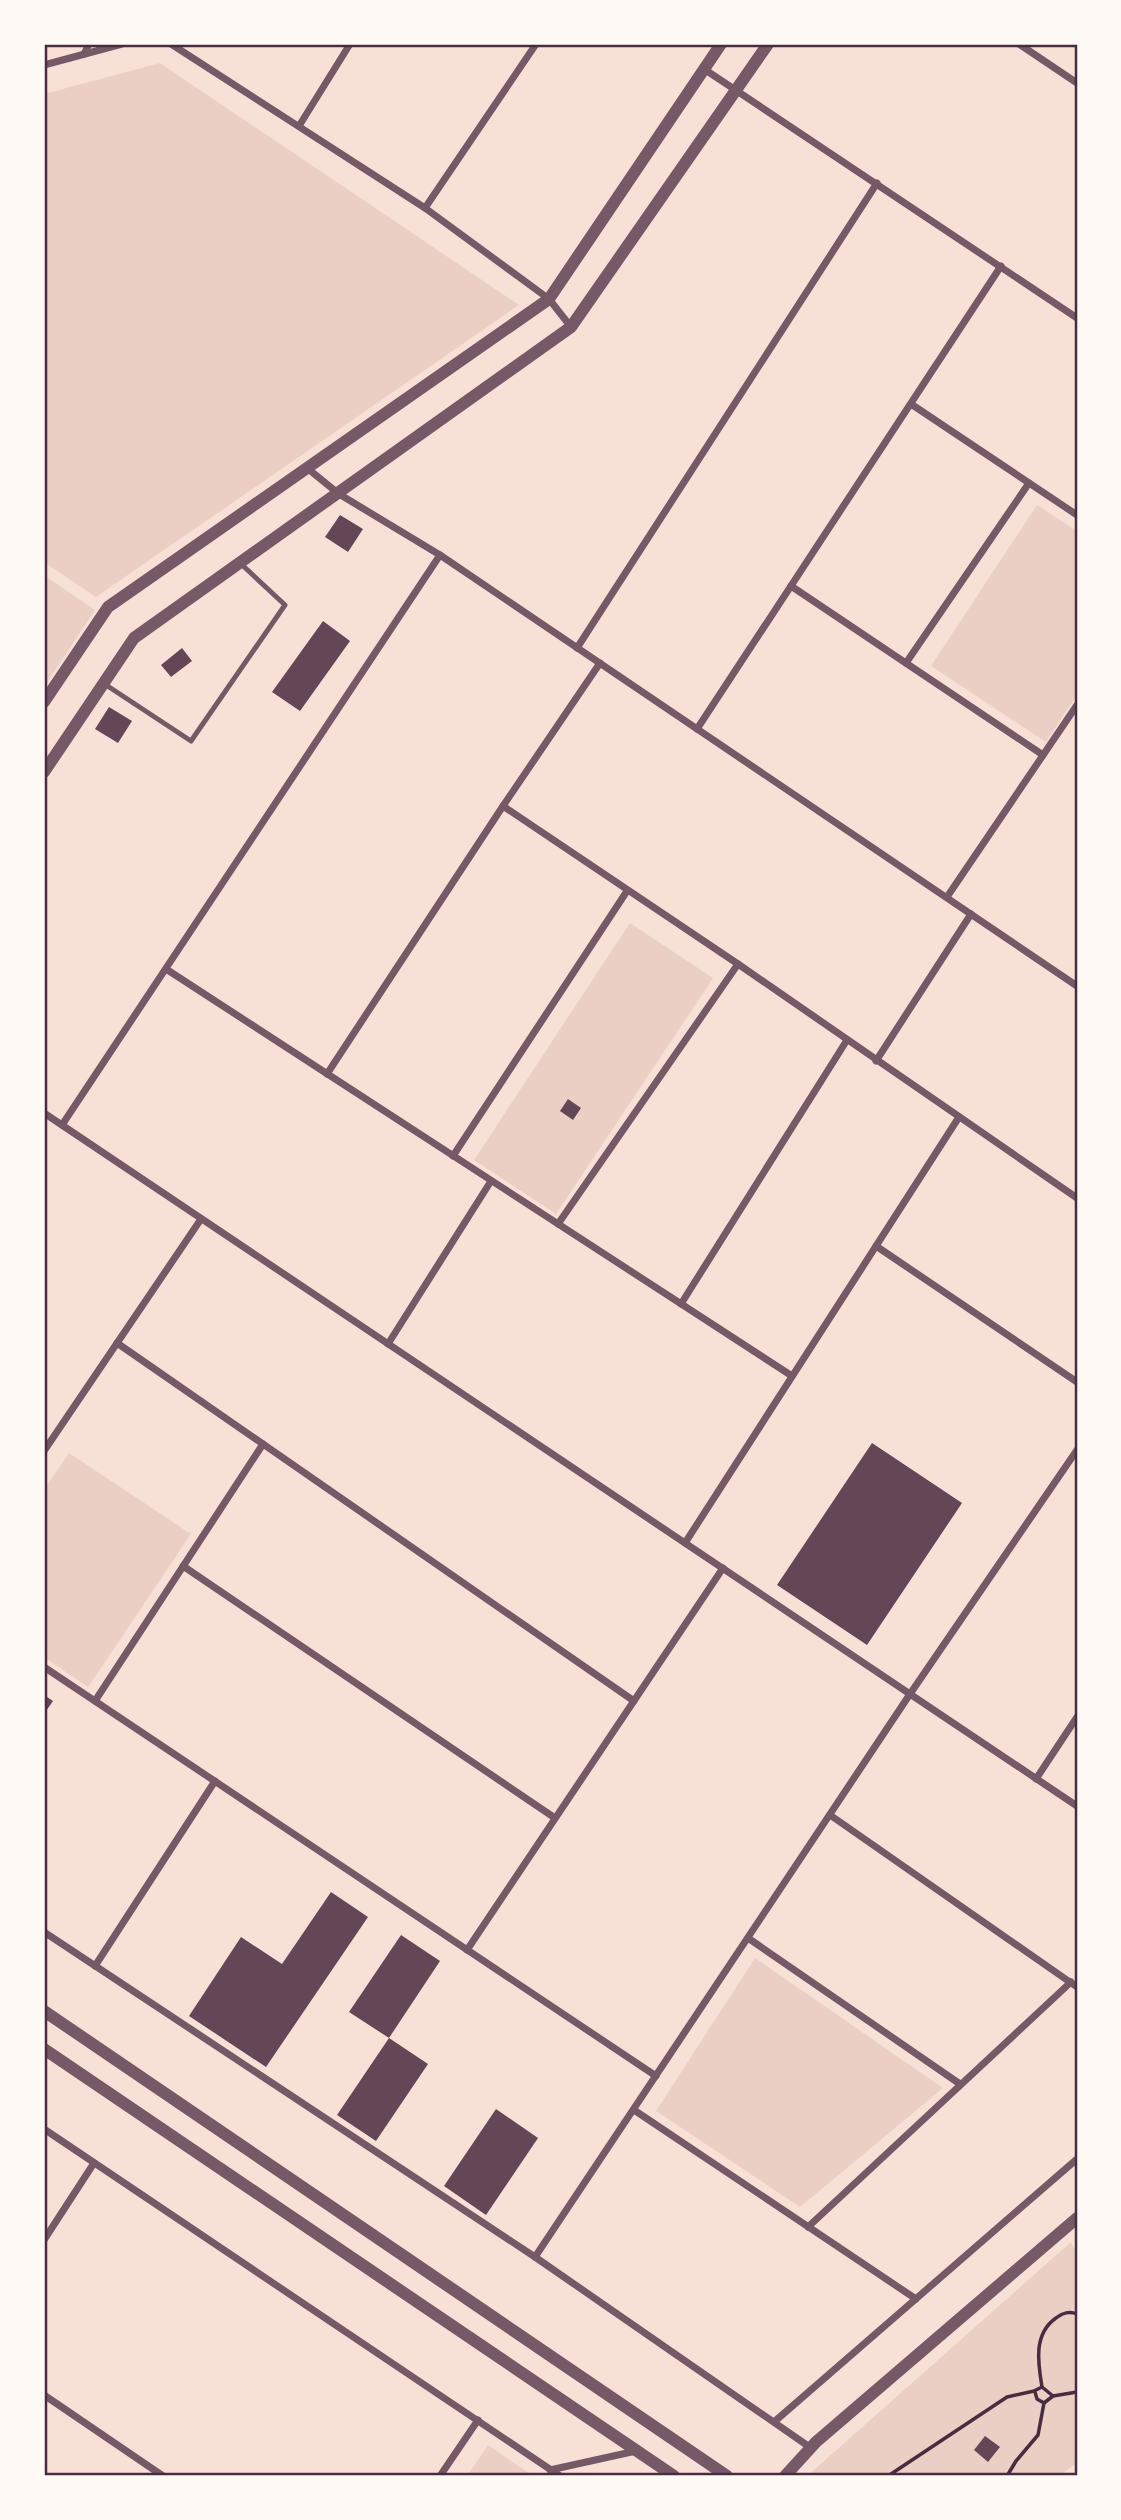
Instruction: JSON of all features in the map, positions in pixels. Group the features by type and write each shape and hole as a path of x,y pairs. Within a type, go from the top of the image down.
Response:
{"street":[{"path":"85,54 89,44"},
{"path":"44,65 122,44"},
{"path":"171,44 425,208 550,299 571,327"},
{"path":"299,126 350,44"},
{"path":"425,208 536,44"},
{"path":"44,702 108,607 550,299 721,44"},
{"path":"44,772 134,638 571,327 768,44"},
{"path":"1019,44 1077,83"},
{"path":"704,69 1077,318"},
{"path":"577,648 877,183"},
{"path":"697,729 1001,266"},
{"path":"911,404 1077,515"},
{"path":"307,468 339,494 440,555 1077,986"},
{"path":"906,663 1029,483"},
{"path":"62,1125 440,555"},
{"path":"791,586 1043,755"},
{"path":"327,1074 600,663"},
{"path":"947,897 1077,705"},
{"path":"503,806 1077,1198"},
{"path":"453,1156 627,891"},
{"path":"876,1061 971,914"},
{"path":"558,1224 738,964"},
{"path":"166,969 792,1376"},
{"path":"681,1304 847,1040"},
{"path":"44,1126 47,1115 1077,1806"},
{"path":"685,1543 959,1117"},
{"path":"388,1344 491,1181"},
{"path":"44,1451 201,1219"},
{"path":"876,1246 1077,1381"},
{"path":"117,1343 634,1701"},
{"path":"94,1701 263,1444"},
{"path":"535,2257 1077,1450"},
{"path":"183,1566 555,1818"},
{"path":"467,1950 723,1568"},
{"path":"44,1667 656,2076"},
{"path":"1036,1779 1077,1717"},
{"path":"94,1966 215,1781"},
{"path":"808,2227 960,2084 1074,1985 830,1815"},
{"path":"44,1932 535,2257 811,2448"},
{"path":"748,1938 960,2084"},
{"path":"44,2011 727,2476"},
{"path":"44,2049 674,2476"},
{"path":"634,2110 916,2299"},
{"path":"44,2129 560,2476"},
{"path":"774,2422 1077,2159"},
{"path":"44,2240 94,2163"},
{"path":"785,2476 811,2448 1077,2218"},
{"path":"45,2398 163,2476"},
{"path":"440,2476 478,2420"},
{"path":"550,2470 637,2451"}],"lane":[{"path":"103,683 191,741 285,605 240,563"}],"path":[{"path":"1052,2396 1042,2387 1038,2363 1040,2342 1046,2326 1058,2316 1071,2312 1077,2314"},
{"path":"888,2476 1007,2396 1042,2387"},
{"path":"1034,2391 1037,2399 1044,2403"},
{"path":"1007,2476 1038,2435 1044,2403 1052,2396 1077,2392"}],"shaded area":[{"path":"160,63 519,305 96,597 44,562 44,94"},
{"path":"1037,505 1077,531 1077,695 1046,742 931,666"},
{"path":"44,575 95,610 44,687"},
{"path":"630,923 713,978 556,1214 474,1160"},
{"path":"69,1453 191,1534 88,1687 44,1657 44,1490"},
{"path":"755,1958 943,2088 800,2207 656,2111"},
{"path":"1071,2242 1077,2254 1077,2463 1059,2476 807,2476"},
{"path":"488,2445 533,2476 467,2476"}],"building":[{"path":"340,515 363,529 348,552 325,537"},
{"path":"323,621 350,641 300,711 272,692"},
{"path":"182,648 192,661 171,677 161,665"},
{"path":"109,707 132,721 118,743 95,729"},
{"path":"568,1099 581,1108 573,1120 560,1111"},
{"path":"872,1443 962,1503 867,1645 777,1585"},
{"path":"44,1695 53,1701 44,1714"},
{"path":"331,1892 368,1917 266,2067 189,2016 241,1937 282,1964"},
{"path":"401,1935 440,1961 389,2038 349,2012"},
{"path":"389,2038 428,2064 376,2141 337,2115"},
{"path":"496,2109 538,2138 486,2215 444,2186"},
{"path":"985,2436 1000,2447 988,2462 974,2450"}]}
